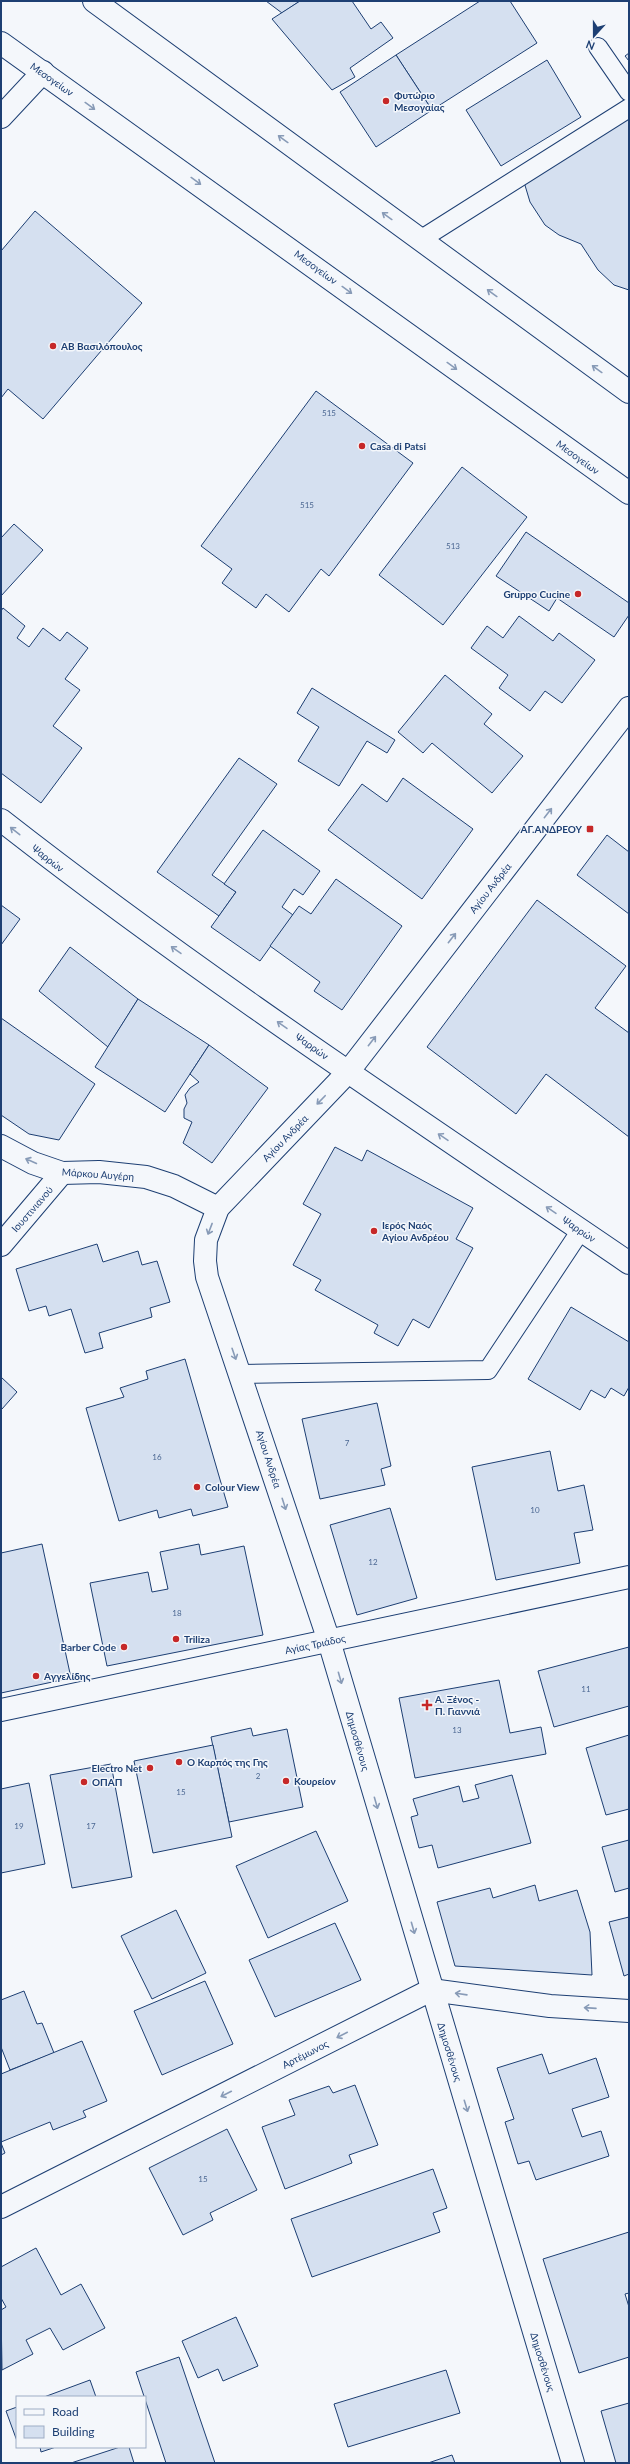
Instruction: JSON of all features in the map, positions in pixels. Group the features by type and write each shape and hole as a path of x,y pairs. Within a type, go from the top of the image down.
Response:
{"street":[{"path":"94,1 629,392"},
{"name":"Μεσογείων","path":"1,43 629,493"},
{"path":"1,117 43,72"},
{"name":"Αγίου Ανδρέα","path":"329,1641 207,1277 206,1240 218,1208 348,1072 629,708"},
{"name":"Ψαρρών","path":"1,820 83,885 348,1072 629,1263"},
{"name":"Μάρκου Αυγέρη","path":"1,1146 33,1163 62,1173 99,1172 146,1177 174,1186 218,1208"},
{"name":"Ιουστινιανού","path":"1,1244 62,1173"},
{"name":"Αγίας Τριάδος","path":"1,1710 629,1577"},
{"name":"Δημοσθένους","path":"329,1641 431,1990 573,2463"},
{"path":"431,1990 550,2006 629,2011"},
{"name":"Αρτέμωνος","path":"1,2208 431,1990"}],"lane":[{"path":"598,47 629,92"},
{"path":"420,240 629,108"},
{"path":"240,1374 488,1370 581,1230"}],"building":[{"path":"266,1 300,1 282,13"},
{"path":"300,1 352,1 371,29 381,22 393,38 350,68 355,77 332,90 272,19"},
{"path":"480,1 510,1 537,43 432,110 396,55"},
{"path":"629,53 629,61 625,56"},
{"name":"Φυτώριο Μεσογαίας","path":"396,55 432,110 376,147 340,92"},
{"path":"547,60 581,117 501,166 466,110"},
{"path":"629,117 629,290 614,285 598,270 581,244 559,235 545,225 530,202 524,182"},
{"name":"ΑΒ Βασιλόπουλος","path":"35,211 142,303 43,419 8,389 1,398 1,251"},
{"path":"316,391 413,463 329,576 321,569 289,612 266,594 256,608 222,583 232,569 201,546"},
{"path":"462,467 527,517 443,625 379,575"},
{"path":"14,524 43,550 1,596 1,538"},
{"path":"526,532 629,603 629,615 614,637 557,598 549,611 496,576"},
{"path":"3,608 25,626 17,638 29,647 43,628 60,641 67,632 88,648 65,679 80,690 53,726 82,748 41,803 1,773 1,611"},
{"path":"519,616 553,641 559,633 595,660 562,703 545,691 530,711 499,688 508,675 471,648 487,626 503,638"},
{"path":"445,675 492,714 484,724 523,756 492,793 432,743 423,753 398,732"},
{"path":"312,688 395,740 387,753 367,741 339,786 298,761 319,727 297,713"},
{"path":"239,758 277,784 212,875 236,892 219,916 157,872"},
{"path":"403,778 473,829 422,899 328,830 362,784 387,802"},
{"path":"263,830 320,871 303,895 294,889 282,907 293,915 260,961 211,927 236,892 224,884"},
{"path":"607,835 629,852 629,914 577,875"},
{"path":"336,879 402,926 342,1010 314,991 320,982 270,946 299,906 311,914"},
{"path":"537,900 626,966 595,1008 629,1033 629,1137 546,1074 516,1114 427,1047"},
{"path":"1,905 20,919 1,945"},
{"path":"70,947 138,999 108,1047 39,991"},
{"path":"138,999 209,1045 165,1112 95,1067"},
{"path":"1,1018 95,1084 59,1140 29,1134 1,1115"},
{"path":"209,1045 268,1088 212,1163 183,1143 192,1122 184,1118 184,1109 187,1103 185,1095 190,1088 199,1082 190,1074"},
{"path":"335,1147 362,1161 367,1150 473,1208 456,1239 473,1248 429,1328 413,1319 398,1346 374,1333 378,1325 315,1290 321,1280 293,1265 321,1214 303,1204"},
{"path":"97,1244 103,1262 138,1251 142,1265 157,1261 170,1302 150,1308 152,1317 99,1333 103,1348 85,1353 71,1309 49,1316 46,1306 29,1311 16,1269"},
{"path":"571,1307 629,1342 629,1387 624,1396 611,1388 605,1398 591,1390 580,1410 528,1379"},
{"path":"185,1359 228,1507 193,1516 191,1509 159,1518 157,1510 119,1521 86,1408 124,1397 120,1388 148,1379 146,1371"},
{"path":"1,1377 17,1392 2,1409 1,1408"},
{"path":"377,1403 391,1466 381,1469 385,1485 320,1499 302,1419"},
{"path":"550,1451 558,1491 584,1485 593,1530 574,1533 580,1563 496,1580 472,1467"},
{"path":"390,1508 417,1598 357,1615 330,1525"},
{"path":"42,1544 71,1678 1,1693 1,1553"},
{"path":"199,1544 201,1555 244,1546 263,1635 107,1666 90,1583 148,1572 152,1592 168,1589 160,1552"},
{"path":"629,1647 629,1706 554,1727 538,1671"},
{"path":"499,1680 510,1733 541,1727 546,1754 415,1778 399,1698"},
{"path":"251,1728 253,1736 287,1729 303,1807 229,1822 211,1737"},
{"path":"629,1735 629,1809 606,1815 586,1748"},
{"path":"213,1745 232,1837 153,1853 134,1761"},
{"path":"111,1764 132,1877 72,1888 50,1775"},
{"path":"512,1775 531,1843 438,1868 432,1845 419,1848 411,1817 418,1815 413,1799 459,1786 463,1802 479,1798 475,1785"},
{"path":"29,1783 45,1864 1,1873 1,1789"},
{"path":"316,1831 348,1901 268,1938 236,1866"},
{"path":"629,1840 629,1888 615,1892 602,1847"},
{"path":"535,1885 539,1901 577,1890 590,1932 592,1975 455,1966 437,1902 490,1888 493,1898"},
{"path":"176,1910 206,1973 152,1999 121,1936"},
{"path":"629,1917 629,1974 624,1976 609,1922"},
{"path":"335,1923 361,1980 275,2017 249,1960"},
{"path":"205,1981 233,2044 162,2075 134,2011"},
{"path":"24,1991 37,2024 42,2023 54,2053 10,2070 1,2047 1,2000"},
{"path":"82,2041 107,2101 83,2111 86,2117 53,2130 50,2122 1,2142 1,2074"},
{"path":"542,2054 549,2074 596,2058 609,2097 572,2109 582,2137 601,2131 609,2156 536,2180 529,2161 518,2164 505,2122 514,2119 497,2068"},
{"path":"355,2085 378,2145 349,2155 352,2163 285,2189 262,2127 295,2115 289,2100 329,2086 333,2093"},
{"path":"227,2129 257,2190 210,2213 213,2220 183,2235 149,2168"},
{"path":"1,2143 5,2153 1,2155"},
{"path":"433,2169 447,2208 433,2213 440,2232 312,2277 291,2219"},
{"path":"629,2232 629,2293 625,2294 629,2307 629,2357 579,2373 543,2259"},
{"path":"36,2248 61,2295 81,2284 105,2328 63,2350 50,2328 26,2340 33,2354 2,2370 1,2310 6,2307 1,2298 1,2267"},
{"path":"236,2317 258,2366 223,2381 218,2369 198,2378 182,2341"},
{"path":"179,2357 215,2463 166,2463 146,2402 146,2396 144,2396 136,2372"},
{"path":"446,2370 460,2413 348,2447 334,2404"},
{"path":"90,2380 96,2396 47,2396"},
{"path":"629,2403 629,2463 616,2463 601,2411"},
{"path":"16,2407 16,2438 6,2411"},
{"path":"40,2448 53,2448 41,2452"},
{"path":"117,2448 129,2448 134,2463 71,2463"},
{"path":"452,2455 455,2463 428,2463"}],"place":[{"name":"Φυτώριο Μεσογαίας","path":"386,101"},
{"name":"ΑΒ Βασιλόπουλος","path":"53,346"},
{"name":"Casa di Patsi","path":"362,446"},
{"name":"Gruppo Cucine","path":"578,594"},
{"name":"ΑΓ.ΑΝΔΡΕΟΥ","path":"590,829"},
{"name":"Ιερός Ναός Αγίου Ανδρέου","path":"374,1231"},
{"name":"Colour View","path":"197,1487"},
{"name":"Triliza","path":"176,1639"},
{"name":"Barber Code","path":"124,1647"},
{"name":"Αγγελίδης","path":"36,1676"},
{"name":"Α. Ξένος - Π. Γιαννιά","path":"427,1705"},
{"name":"Ο Καρπός της Γης","path":"179,1762"},
{"name":"Electro Net","path":"150,1768"},
{"name":"Κουρείον","path":"286,1781"},
{"name":"ΟΠΑΠ","path":"84,1782"}]}
